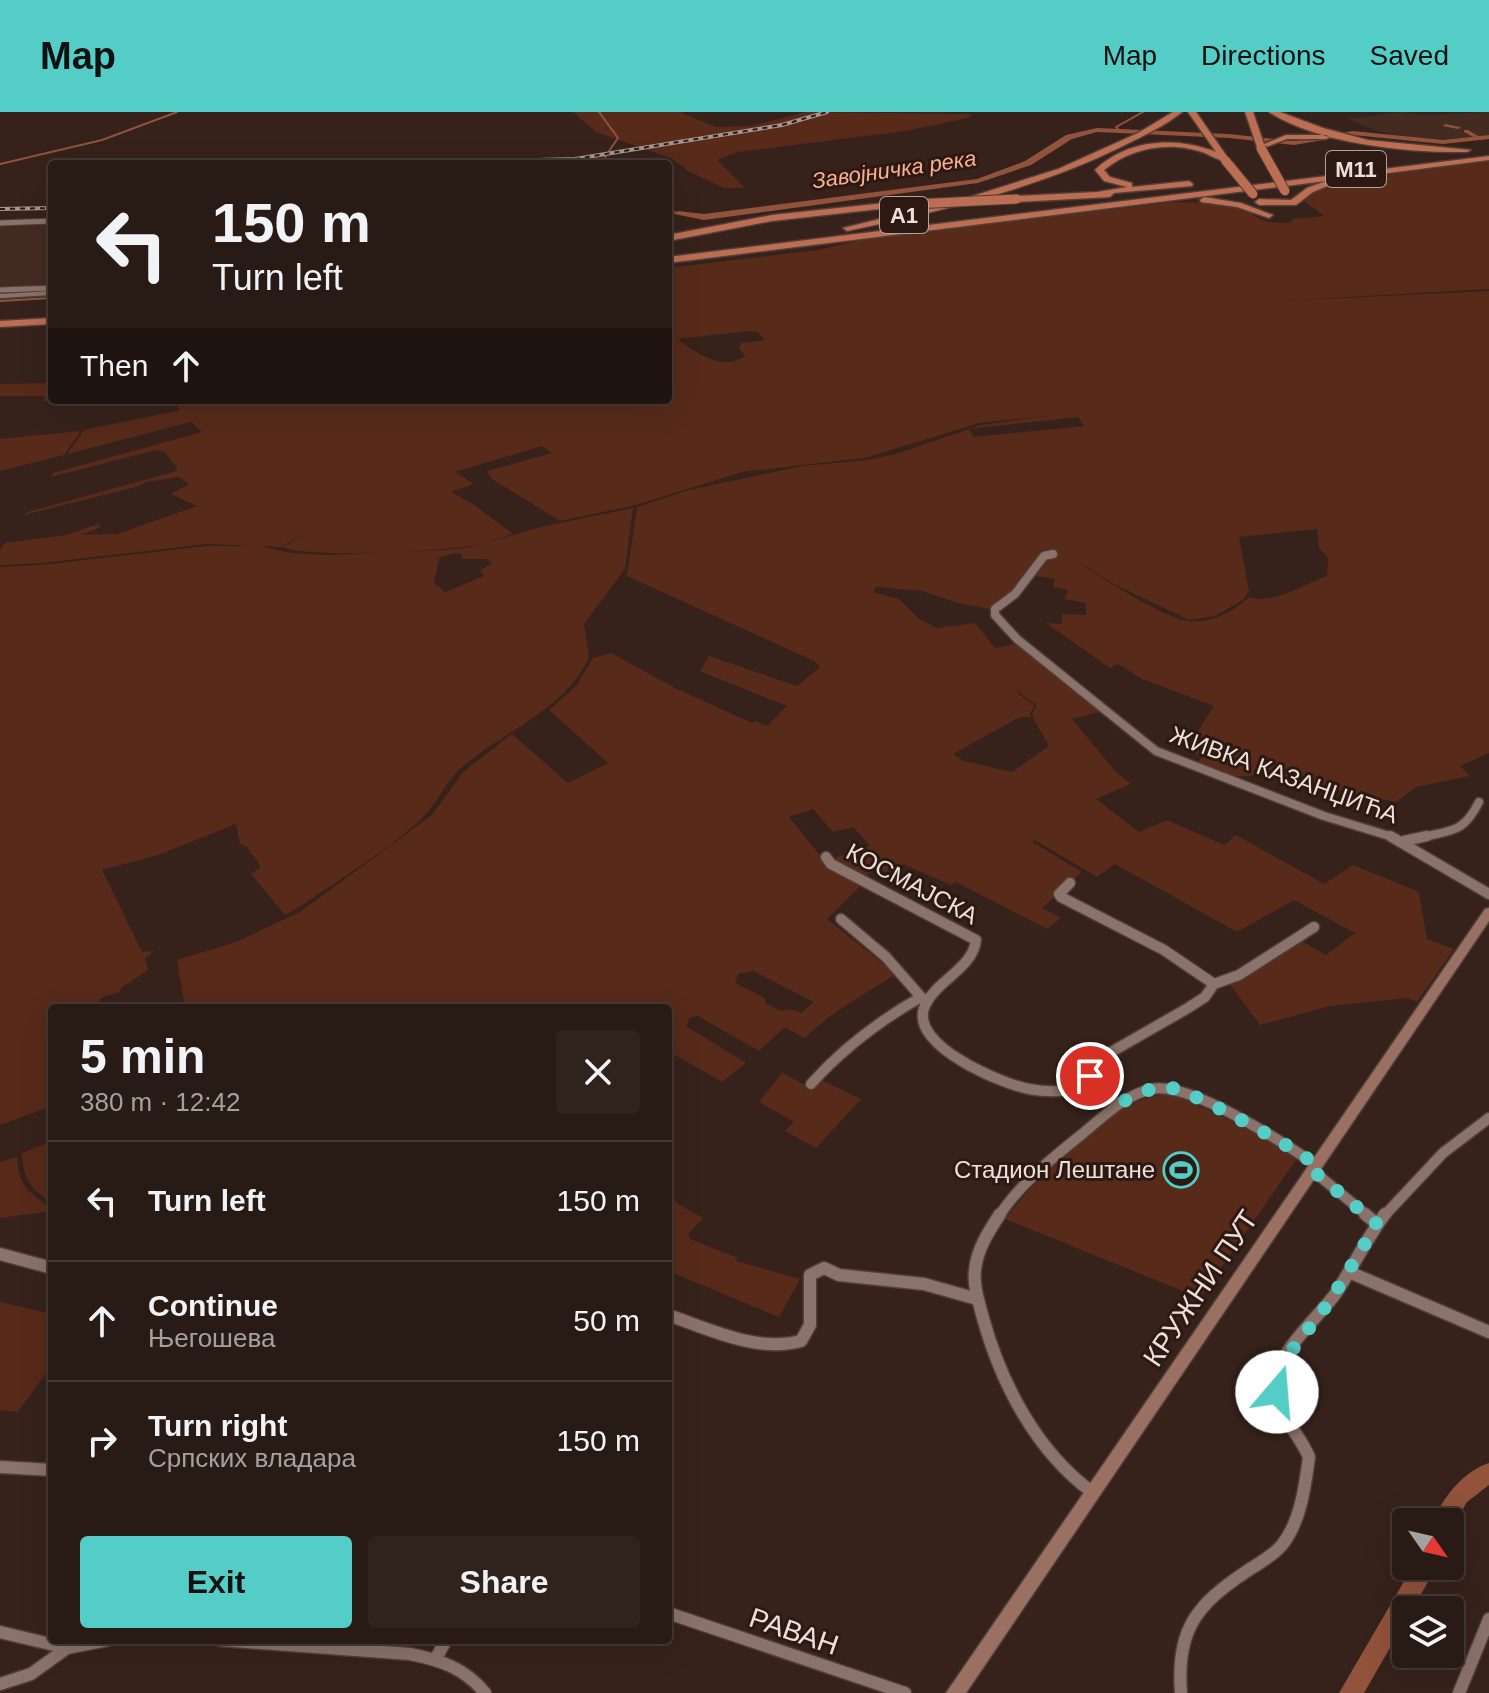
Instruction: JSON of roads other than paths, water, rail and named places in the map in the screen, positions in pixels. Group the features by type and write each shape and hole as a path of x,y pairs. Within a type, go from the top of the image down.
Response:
{"highway":[{"name":"A1","path":"672,258 759,248 880,225 987,198 1072,170 1142,140 1178,112"},
{"name":"A1","path":"672,257 787,239 931,209 1038,177 1191,112"},
{"path":"759,248 1186,200 1228,203 1269,215 1191,112"},
{"path":"1249,112 1261,148 1288,197"},
{"path":"1273,112 1347,139 1367,158 1348,166"},
{"path":"1261,148 1273,140 1292,136 1347,139 1413,149 1487,153"},
{"path":"1179,185 1128,185 1101,175 1100,168 1114,160 1161,145 1196,147 1225,160"},
{"path":"672,237 839,210 1034,199 1487,153"},
{"name":"M11","path":"960,223 1427,165 1487,153"},
{"name":"M11","path":"1034,199 1233,184 1487,153"},
{"path":"1256,198 1288,197 1328,183 1427,165"},
{"path":"0,322 48,319"}],"main road":[{"name":"КРУЖНИ ПУТ","path":"955,1693 1314,1168 1487,922"}],"street":[{"path":"0,223 48,221"},
{"path":"0,293 48,289"},
{"name":"ЖИВКА КАЗАНЏИЋА","path":"1053,554 1044,556 1015,594 995,609 995,615 1017,639 1126,730 1172,760 1235,780 1324,816 1404,841 1462,880 1489,894"},
{"path":"1404,841 1462,828 1469,822 1479,802"},
{"name":"КОСМАЈСКА","path":"826,857 831,864 976,940 975,951 924,1000"},
{"path":"1070,883 1059,894 1061,897 1135,938 1164,950 1214,984"},
{"path":"841,919 886,957 924,1000 924,1024 932,1037 954,1055 995,1078 1017,1086 1053,1091 1091,1085 1119,1104"},
{"path":"1214,984 1239,975 1314,927"},
{"path":"1091,1085 1091,1072 1112,1052 1192,1006 1213,989 1214,984"},
{"path":"811,1084 854,1041 884,1017 924,1000"},
{"path":"1092,1492 1075,1479 1011,1394 977,1299 975,1269 988,1233 1042,1168 1119,1104 1161,1087 1176,1089 1287,1145 1377,1224"},
{"path":"1181,1693 1177,1655 1194,1615 1204,1602 1276,1552 1286,1543 1293,1529 1309,1457 1280,1404 1277,1380 1287,1357 1349,1272 1377,1224 1450,1146 1489,1118"},
{"path":"0,1254 48,1267"},
{"path":"672,1316 765,1345 792,1346 804,1339 810,1329 810,1275 824,1268 839,1275 924,1284 977,1299"},
{"path":"1349,1272 1489,1332"},
{"path":"0,1467 48,1470"},
{"name":"РАВАН","path":"672,1614 905,1693"},
{"path":"1459,1693 1489,1619"},
{"path":"0,1632 48,1643"},
{"path":"50,1644 67,1648 88,1644"},
{"path":"263,1644 435,1660 471,1678 485,1693"},
{"path":"435,1660 444,1644"},
{"path":"0,1684 31,1674 67,1648"}],"waterway":[{"path":"0,164 102,140 177,112"},
{"path":"599,112 618,138 607,154"},
{"path":"1120,131 1116,127 1143,112"},
{"path":"1445,125 1458,128"},
{"name":"Завојничка река","path":"678,214 704,217 978,181 1028,163 1069,137 1097,130 1229,136 1294,143 1353,133 1443,142 1489,137"},
{"name":"Завојничка река","path":"1466,131 1481,139"},
{"path":"604,160 606,156"},
{"path":"672,210 678,214"},
{"path":"0,301 48,298"},
{"path":"1451,1508 1459,1495 1489,1472"},
{"path":"1351,1693 1417,1580"}],"railway":[{"path":"537,160 575,159 782,125 827,112"},
{"path":"0,209 48,208"}],"place":[{"name":"Стадион Лештане","path":"1181,1170"}]}
